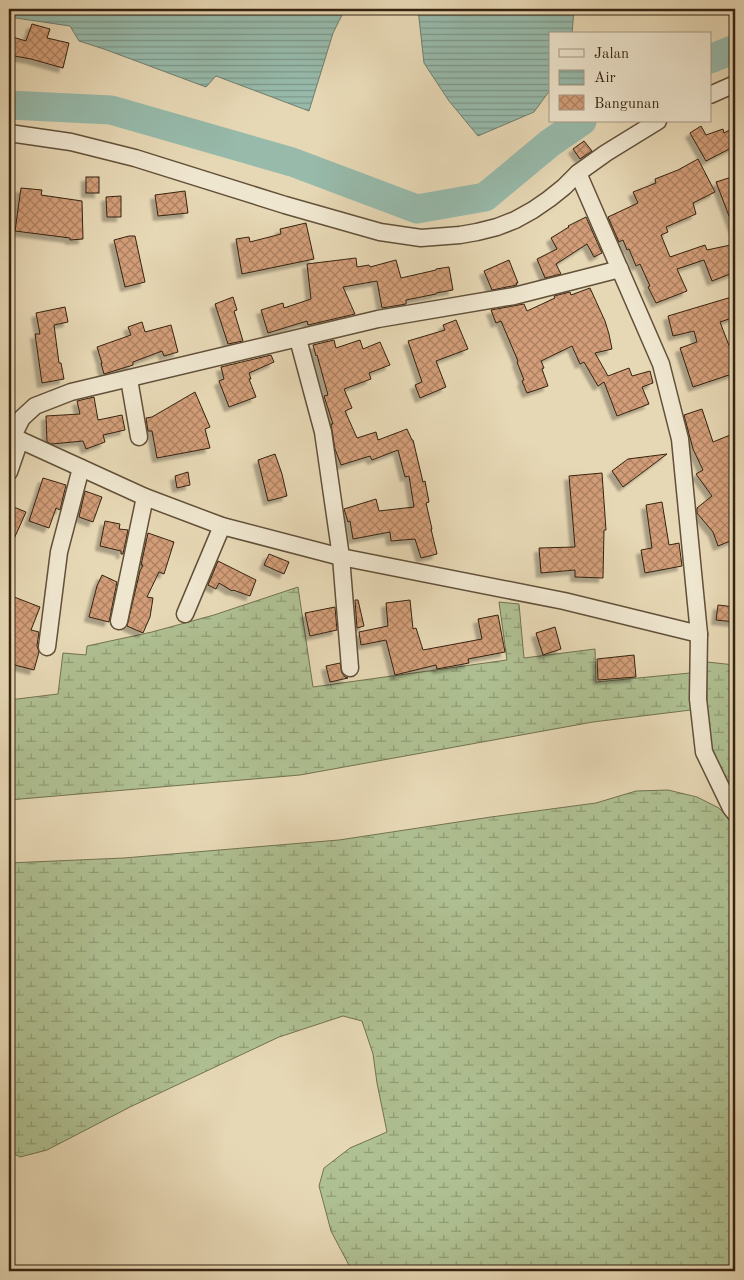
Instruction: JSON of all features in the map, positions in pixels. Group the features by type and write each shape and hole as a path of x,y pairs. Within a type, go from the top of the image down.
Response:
{"street":[{"path":"712,94 735,84"},
{"path":"9,133 72,142 135,158 285,205 380,232 420,238 460,235 497,227 533,210 606,153 656,122"},
{"path":"578,173 662,364 680,439 699,634 698,699 704,752 735,813"},
{"path":"9,472 14,437 22,418 35,406 71,392 378,319 514,296 620,269"},
{"path":"298,339 323,432 341,557 350,668"},
{"path":"129,379 139,437"},
{"path":"14,437 145,497 222,526 341,557 564,601 699,634"},
{"path":"47,647 59,552 81,468"},
{"path":"119,621 145,497"},
{"path":"185,614 222,526"}],"green space":[{"path":"298,587 313,687 507,660 499,602 519,604 524,658 595,649 596,682 690,673 691,710 593,722 300,775 9,800 9,700 58,694 63,653 86,655 87,646 152,632 214,615"},
{"path":"707,662 735,665 735,795 728,786 713,756 707,711"},
{"path":"668,790 697,797 719,808 735,825 735,1271 352,1271 331,1231 319,1186 324,1168 350,1148 387,1132 373,1054 362,1021 343,1016 279,1037 130,1107 47,1150 20,1157 9,1151 9,863 124,858 339,840 596,803 636,791"}],"water":[{"path":"9,9 345,9 333,33 309,111 216,76 206,87 79,41 70,26 9,17"},
{"path":"418,9 574,9 572,32 549,32 549,91 534,112 478,136 449,101 424,63"}],"building":[{"path":"32,24 50,29 47,38 69,43 63,68 9,55 9,36 26,41"},
{"path":"701,126 706,135 723,129 724,133 735,127 735,146 706,161 690,133"},
{"path":"584,141 592,151 580,159 573,149"},
{"path":"698,159 715,192 693,203 696,214 666,227 668,232 661,235 670,257 705,245 707,250 735,244 735,272 712,281 704,260 677,269 687,291 656,303 640,264 636,266 623,240 619,242 608,217 638,203 633,192 656,183 655,179 678,170"},
{"path":"735,176 735,228 734,229 716,182"},
{"path":"86,177 99,177 99,193 86,193"},
{"path":"21,188 42,190 41,195 82,201 83,239 70,240 70,238 15,231"},
{"path":"185,191 188,213 158,216 155,195"},
{"path":"121,196 121,217 107,217 106,197"},
{"path":"586,217 602,253 594,257 587,244 556,264 561,274 545,278 537,259 557,249 551,238 568,226"},
{"path":"306,223 314,259 242,274 236,239 249,237 250,242 281,234 280,229"},
{"path":"135,236 145,282 125,287 114,240"},
{"path":"356,258 357,267 369,265 370,267 396,260 401,278 449,267 453,290 406,300 406,304 382,308 377,281 343,287 355,314 308,325 307,321 268,333 261,310 283,303 284,308 311,299 307,264"},
{"path":"509,260 518,283 516,283 517,285 492,290 484,271"},
{"path":"590,288 609,334 612,349 595,353 608,376 629,368 632,376 650,371 653,383 642,387 649,404 617,416 604,382 598,386 584,362 580,364 572,346 541,361 548,386 527,393 522,381 524,380 518,361 501,321 496,323 491,310 524,304 527,311 555,298 554,296 570,292 571,295"},
{"path":"735,296 735,317 720,322 733,356 730,357 735,373 693,387 680,348 697,342 694,331 673,336 668,316"},
{"path":"233,297 237,310 234,311 243,341 228,344 215,304"},
{"path":"65,307 68,322 54,325 59,363 61,363 64,379 42,383 35,334 40,334 36,313"},
{"path":"456,320 468,349 436,361 446,387 420,398 415,385 422,382 408,341 445,330 443,325"},
{"path":"142,322 145,332 171,325 178,352 164,356 162,351 133,362 133,365 104,374 97,347 131,335 128,327"},
{"path":"334,340 336,348 360,340 363,349 380,342 390,365 369,373 371,379 344,389 352,408 345,411 357,438 376,432 378,440 407,429 413,440 423,482 425,481 429,502 426,503 437,554 421,558 415,539 391,541 390,532 353,539 350,521 348,522 344,509 376,499 379,511 414,507 409,476 405,477 398,450 372,460 370,456 341,465 335,449 331,424 333,424 324,396 328,395 313,345"},
{"path":"271,355 274,362 249,373 251,379 249,379 256,397 229,407 219,381 224,379 221,367"},
{"path":"195,392 210,427 205,429 210,448 157,458 152,431 148,431 146,418 152,417"},
{"path":"94,397 98,420 122,415 125,430 103,435 105,442 86,449 83,441 52,444 47,442 46,416 80,414 77,401"},
{"path":"702,409 713,442 735,433 735,539 718,546 713,532 697,513 697,508 712,496 696,474 703,470 693,449 684,415"},
{"path":"275,454 287,496 268,501 258,460"},
{"path":"667,454 623,487 612,471 628,459"},
{"path":"188,472 190,485 177,488 175,476"},
{"path":"602,473 606,530 604,530 603,578 575,577 575,570 541,573 539,548 575,547 569,476"},
{"path":"43,478 66,485 60,510 56,508 49,528 29,521"},
{"path":"85,491 102,497 93,522 79,517"},
{"path":"662,502 669,545 679,543 682,566 645,573 641,550 652,548 646,505"},
{"path":"9,505 26,512 9,550"},
{"path":"105,521 120,524 119,529 128,530 123,554 121,554 121,551 100,546"},
{"path":"148,533 174,542 164,574 159,572 147,597 153,598 150,617 143,633 127,626 143,565 141,565"},
{"path":"269,554 289,562 284,574 264,565"},
{"path":"218,561 256,580 250,596 232,591 219,583 216,589 208,585"},
{"path":"102,575 117,582 109,622 89,617 97,586"},
{"path":"9,595 40,607 31,630 39,632 37,646 39,652 34,670 11,664 14,654 9,653"},
{"path":"355,600 358,600 364,626 357,628"},
{"path":"410,600 413,629 416,628 423,650 482,639 478,619 498,615 505,652 468,659 469,663 437,669 436,665 395,675 386,640 361,645 359,632 388,626 386,603"},
{"path":"718,605 735,607 735,622 716,620"},
{"path":"335,607 337,630 310,636 305,613"},
{"path":"555,627 561,649 543,655 536,633"},
{"path":"634,655 636,677 598,680 597,659"},
{"path":"340,663 342,673 348,678 330,682 326,666"}],"waterway":[{"path":"712,58 735,49"},
{"path":"9,105 111,110 292,162 417,209 485,197 550,143 581,122"}]}
